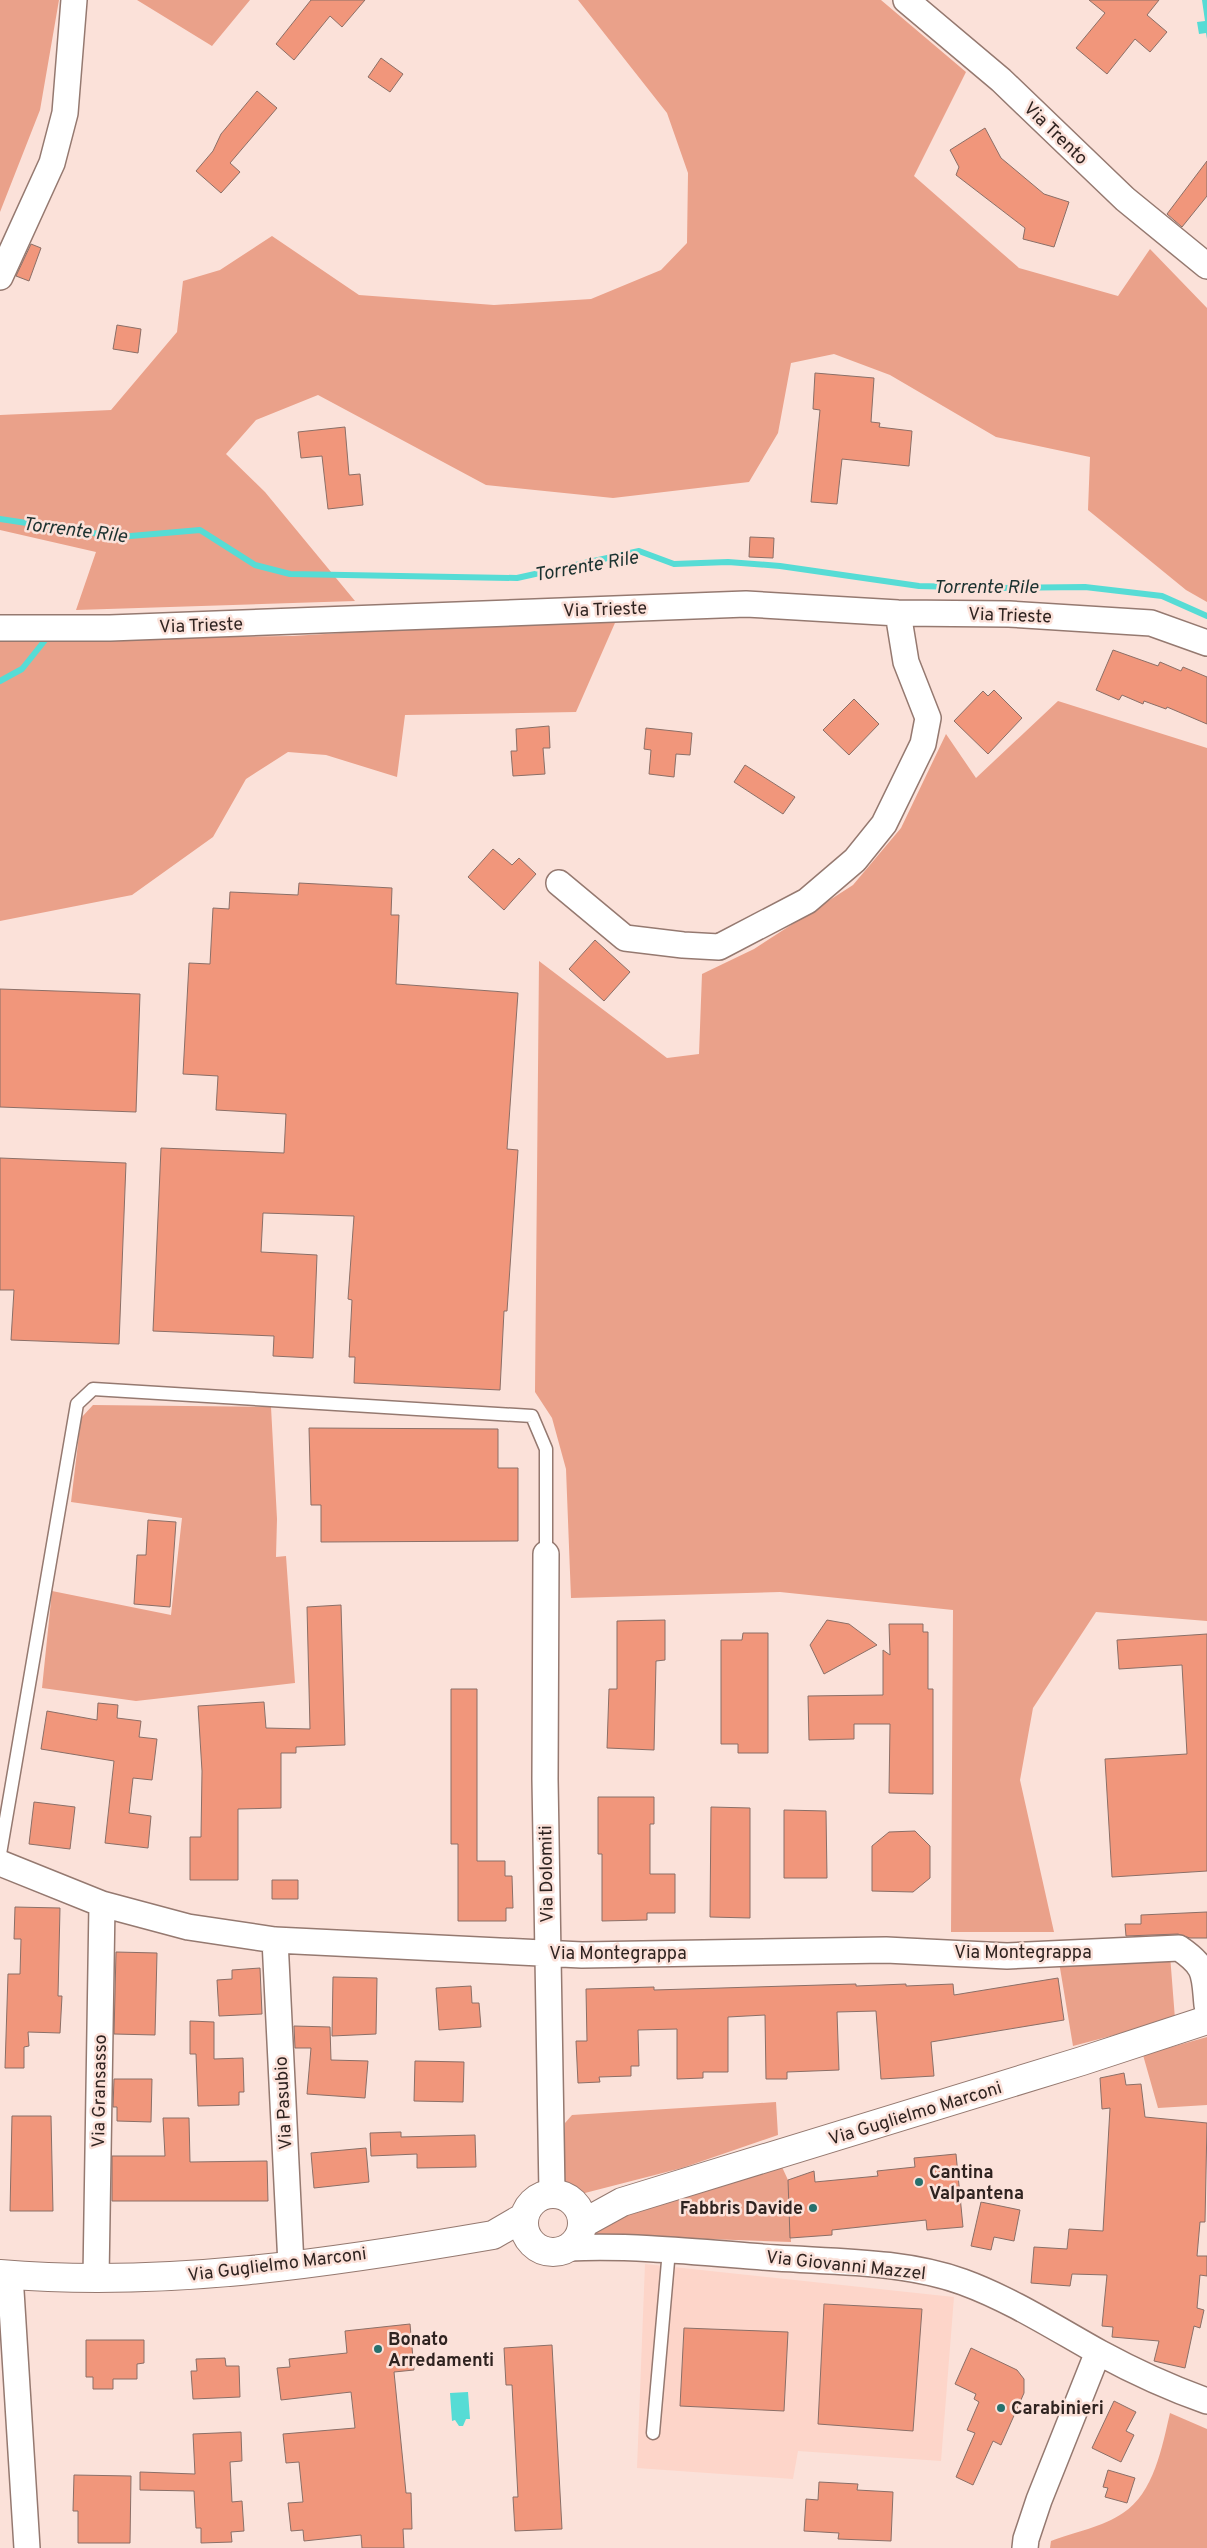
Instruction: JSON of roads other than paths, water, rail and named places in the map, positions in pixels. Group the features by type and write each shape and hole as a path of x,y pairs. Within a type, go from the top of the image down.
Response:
{"street":[{"path":"0,276 52,163 65,113 74,0"},
{"name":"Via Trento","path":"906,0 1001,80 1125,199 1207,266"},
{"name":"Via Trieste","path":"0,628 120,627 746,604 898,613 1009,614 1150,623 1207,643"},
{"path":"559,883 625,938 683,945 719,947 807,901 855,860 884,824 923,744 928,718 906,662 898,613"},
{"name":"Via Dolomiti","path":"546,1554 545,1779 548,1954 561,2196"},
{"name":"Via Montegrappa","path":"0,1863 102,1904 188,1927 275,1940 548,1954 886,1950 1007,1956 1179,1948 1197,1960 1204,1976 1207,2006"},
{"name":"Via Gransasso","path":"96,2278 102,1904"},
{"name":"Via Pasubio","path":"275,1940 290,2265"},
{"name":"Via Guglielmo Marconi","path":"561,2196 602,2203 622,2202 1073,2064 1207,2020"},
{"path":"561,2196 582,2214 577,2234 550,2252 541,2250 527,2229 527,2208 533,2200 561,2196"},
{"name":"Via Guglielmo Marconi","path":"577,2234 622,2202"},
{"name":"Via Guglielmo Marconi","path":"5,2274 96,2278 171,2277 263,2270 527,2229"},
{"name":"Via Giovanni Mazzel","path":"577,2234 606,2246 878,2265 934,2274 962,2282 1011,2301 1098,2352 1169,2387 1207,2401"},
{"path":"5,2274 27,2548"},
{"path":"1026,2548 1026,2539 1039,2500 1098,2352"}],"lane":[{"path":"0,1854 77,1404 93,1389 532,1416 546,1449 546,1554"},
{"path":"653,2432 669,2250"}],"water":[{"path":"1202,0 1207,0 1207,39 1206,33 1199,34 1197,22 1205,21"},
{"path":"468,2392 470,2419 466,2419 463,2426 459,2426 455,2420 452,2421 450,2393"}],"waterway":[{"name":"Torrente Rile","path":"0,519 119,537 200,530 255,565 290,574 517,578 639,551 674,564 728,562 780,566 919,586 1000,588 1085,587 1162,596 1207,616"},
{"path":"0,681 22,669 46,639"}],"place":[{"name":"Cantina Valpantena","path":"919,2182"},
{"name":"Fabbris Davide","path":"813,2208"},
{"name":"Bonato Arredamenti","path":"378,2349"},
{"name":"Carabinieri","path":"1001,2408"}]}
